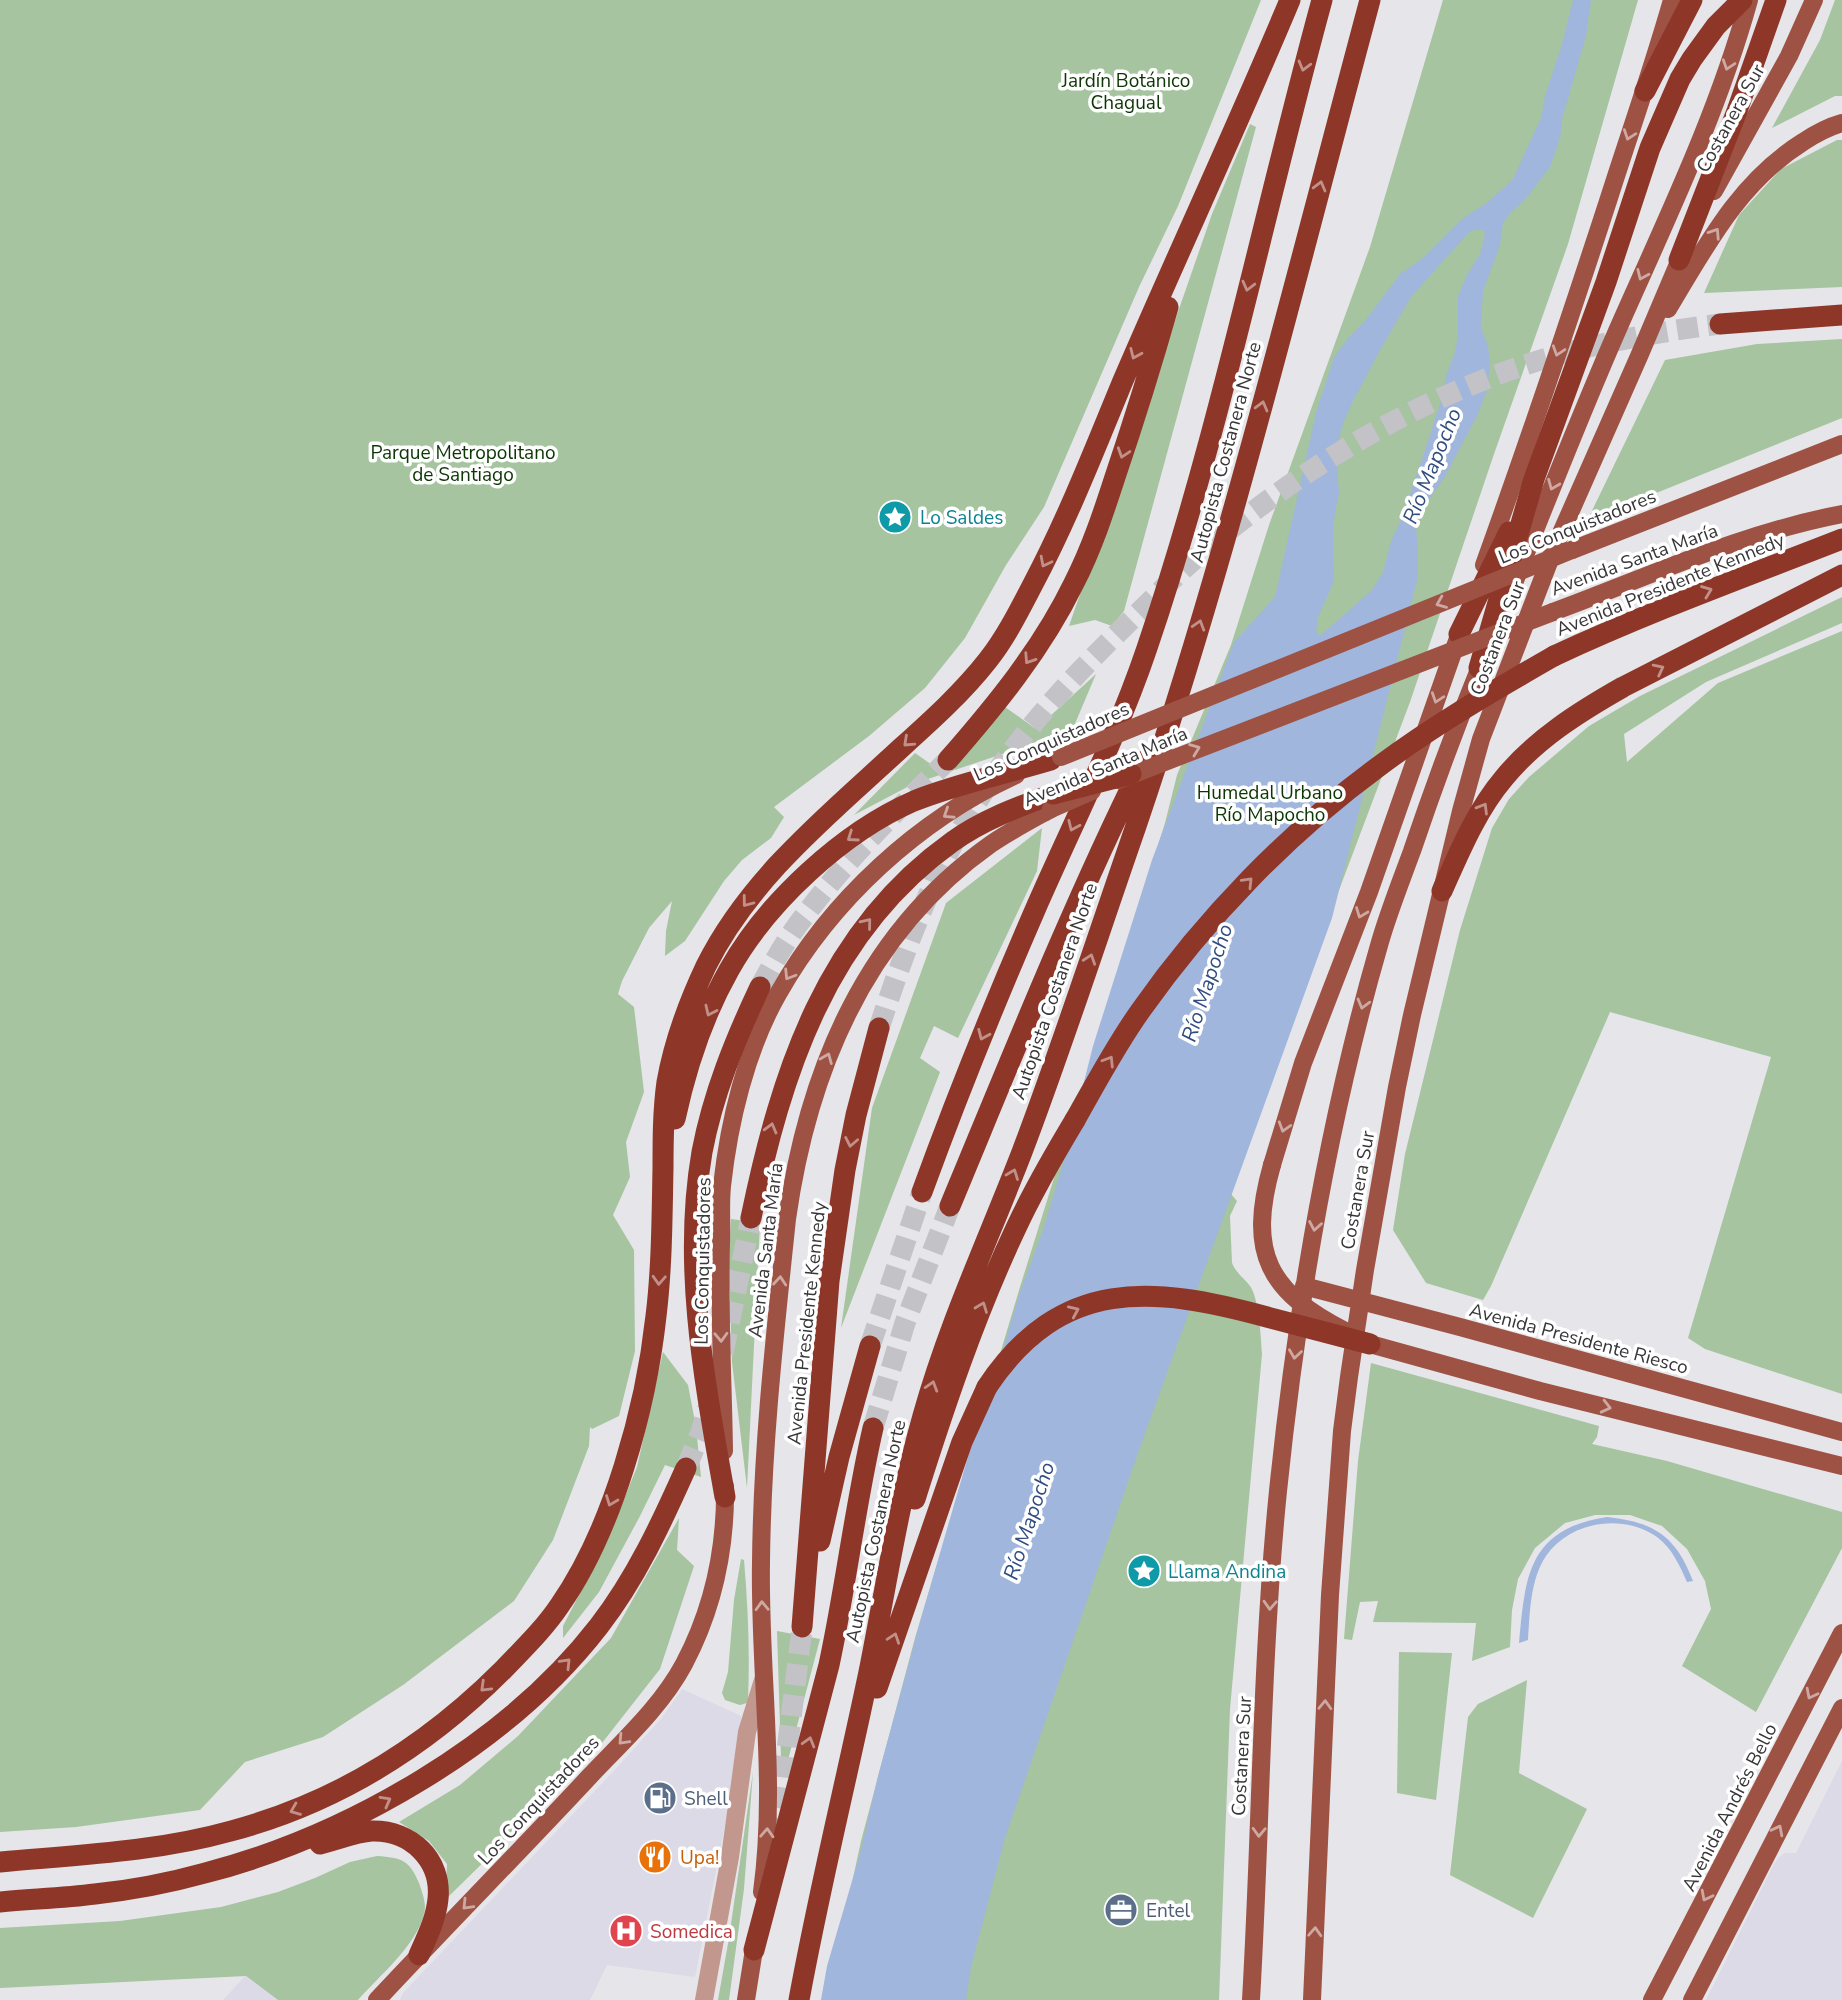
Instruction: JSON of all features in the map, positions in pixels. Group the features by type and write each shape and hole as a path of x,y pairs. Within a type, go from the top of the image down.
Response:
{"highway":[{"path":"0,1862 180,1843 280,1816 342,1789 397,1758 453,1716 537,1635 560,1605 587,1559 623,1469 644,1387 660,1280 663,1120 667,1085 681,1029 708,962 748,900 773,871 941,712 988,660 1008,630 1070,510 1290,0"},
{"name":"Autopista Costanera Norte","path":"922,1192 965,1078 1034,912 1107,751 1146,651 1192,510 1322,0"},
{"name":"Autopista Costanera Norte","path":"799,2000 913,1451 937,1368 1050,1076 1138,820 1179,690 1242,482 1370,0"},
{"path":"1645,91 1692,0"},
{"path":"1479,668 1534,479 1606,282 1650,148 1680,79 1705,41 1742,0"},
{"path":"1679,260 1737,111 1776,0"},
{"path":"948,760 1018,677 1056,616 1091,547 1142,397 1192,224"},
{"path":"1720,324 1842,315"},
{"path":"1459,634 1534,479"},
{"name":"Avenida Presidente Kennedy","path":"888,1580 940,1420 987,1294 1022,1215 1106,1064 1141,1010 1246,883 1334,801 1427,732 1476,701 1554,656 1600,635 1842,539"},
{"path":"1442,891 1471,830 1503,778 1553,731 1623,687 1842,575"},
{"path":"950,1206 1110,830 1179,690"},
{"path":"662,1211 668,1157 695,1046 729,971 748,941 771,913 824,858 882,818 930,795 1056,758"},
{"path":"751,1218 772,1127 791,1065 821,997 858,935 900,886 952,841 983,823 1131,774"},
{"path":"725,1497 702,1350 694,1258 695,1221 702,1152 717,1091 760,987"},
{"name":"Avenida Presidente Kennedy","path":"870,1346 828,1502 802,1628 830,1282 845,1170 856,1115 879,1028"},
{"path":"848,1772 961,1442 987,1387 1014,1351 1044,1326 1091,1303 1115,1298 1188,1298 1370,1344"},
{"path":"754,1950 826,1678 873,1428"},
{"path":"0,1902 95,1895 233,1866 302,1842 387,1801 454,1759 522,1706 589,1638 611,1610 659,1530 686,1468"},
{"path":"233,1866 271,1859 362,1832 384,1832 407,1838 426,1854 433,1866 439,1888 434,1920 419,1955"}],"main road":[{"name":"Costanera Sur","path":"1370,1344 1302,1306 1284,1289 1271,1269 1264,1247 1262,1223 1267,1182 1303,1063 1369,892 1531,431 1645,91 1672,0"},
{"name":"Costanera Sur","path":"1251,2000 1278,1490 1304,1286 1335,1123 1358,1023 1381,938 1479,668 1588,399 1700,142 1722,86 1748,0"},
{"name":"Costanera Sur","path":"1312,2000 1330,1595 1342,1431 1360,1300 1396,1087 1461,811 1486,727 1554,549 1679,260 1782,68 1814,0"},
{"path":"1640,354 1744,191 1790,150 1817,133 1842,123"},
{"name":"Los Conquistadores","path":"377,2000 574,1794 669,1689 695,1642 712,1592 722,1545 725,1497 720,1296 722,1188 729,1137 741,1085 777,995 821,930 874,873 940,819 994,787 1056,758 1842,444"},
{"name":"Avenida Santa María","path":"1131,774 1661,570 1781,528 1842,514"},
{"name":"Avenida Santa María","path":"746,2000 764,1880 767,1828 768,1734 761,1565 766,1431 792,1184 806,1119 818,1079 843,1021 872,971 921,906 990,845 1052,801"},
{"name":"Avenida Presidente Riesco","path":"1304,1286 1842,1432"},
{"path":"1370,1344 1540,1391 1842,1466"},
{"name":"Avenida Andrés Bello","path":"1653,2000 1842,1633"},
{"path":"1692,2000 1842,1708"}],"street":[{"name":"Avenida Santa María","path":"704,2000 730,1857 747,1731 765,1673"}],"shaded area":[{"path":"682,1689 741,1716 737,1765 695,1977 607,1965 590,2000 400,2000 403,1993 661,1719"},
{"path":"1842,1761 1842,2000 1706,2000 1774,1864 1785,1853 1796,1853"},
{"path":"245,1976 278,2000 223,2000"}],"green space":[{"name":"Parque Metropolitano de Santiago","path":"0,0 1261,0 1178,206 1139,287 1044,507 1006,565 965,638 925,688 869,736 774,807 784,817 771,838 742,860 724,881 685,941 665,956 666,931 672,901 649,928 622,981 618,994 634,1007 644,1092 626,1142 630,1177 613,1215 634,1250 635,1351 619,1416 592,1429 590,1427 589,1446 553,1540 514,1601 403,1685 323,1737 245,1762 200,1810 76,1827 0,1832"},
{"name":"Humedal Urbano Río Mapocho","path":"1443,0 1638,0 1568,244 1410,702 1313,959 1198,1284 1231,1194 1237,1201 1230,1216 1232,1263 1250,1286 1256,1299 1262,1354 1230,1709 1219,2000 827,2000 861,1841 915,1638 1020,1287 1165,823 1177,775 1231,645 1269,525 1370,247"},
{"path":"1835,0 1842,0 1842,96 1835,96 1772,128 1820,40"},
{"path":"1250,124 1256,127 1124,611 1112,626 1095,620 1069,626 1212,214"},
{"path":"1837,140 1842,140 1842,287 1704,293 1739,215 1781,169"},
{"path":"1842,339 1842,418 1587,521 1665,360 1757,344"},
{"path":"1842,597 1842,623 1706,682 1624,734 1627,762 1718,683 1842,631 1842,1394 1705,1349 1688,1338 1771,1057 1610,1012 1483,1300 1426,1283 1393,1230 1405,1154 1460,930 1492,828 1509,799 1529,777 1589,726 1640,696"},
{"path":"1096,674 1074,726 1023,747 913,784 854,815 915,753 935,767 1005,707 1036,729"},
{"path":"1042,828 1037,871 958,1038 934,1026 920,1058 940,1072 841,1328 872,1108 946,903"},
{"path":"731,1219 760,1223 747,1488 732,1362 729,1264"},
{"path":"663,1352 688,1385 701,1477 665,1465 599,1592 563,1638 563,1626 607,1541 637,1467"},
{"path":"1371,1363 1599,1426 1597,1437 1592,1444 1667,1461 1842,1512 1842,1548 1756,1712 1682,1666 1711,1609 1705,1581 1687,1549 1662,1526 1630,1515 1595,1515 1565,1523 1535,1548 1518,1579 1512,1610 1510,1647 1472,1661 1476,1623 1373,1622 1378,1601 1360,1602 1352,1640 1344,1639 1358,1461"},
{"path":"679,1518 677,1550 694,1566 660,1669 591,1757 446,1899 447,1864 429,1841 399,1822 460,1785 518,1736 611,1638"},
{"path":"741,1559 744,1560 749,1665 748,1700 740,1705 725,1700 722,1693 728,1672 734,1600"},
{"path":"777,1631 820,1639 788,1760 781,1758"},
{"path":"1399,1652 1452,1653 1436,1800 1397,1793"},
{"path":"1527,1680 1519,1773 1587,1809 1533,1918 1450,1875 1468,1717 1478,1704"},
{"path":"753,1772 744,1889 729,2000 718,2000 729,1938"},
{"path":"377,1856 398,1859 408,1864 419,1883 425,1910 420,1926 405,1949 358,2000 278,2000 246,1976 0,1988 0,1928 120,1921 221,1907 278,1892 350,1862"}],"water":[{"name":"Humedal Urbano Río Mapocho","path":"1573,0 1591,0 1586,36 1550,167 1503,223 1500,245 1483,291 1481,328 1488,346 1490,364 1487,390 1478,414 1444,478 1429,499 1416,530 1418,577 1332,918 1139,1450 1005,1838 971,1967 966,2000 821,2000 827,1966 860,1854 878,1776 920,1622 972,1443 1019,1295 1043,1230 1067,1150 1093,1046 1152,860 1234,642 1275,597 1316,413 1334,357 1400,274 1423,258 1462,219 1488,202 1513,179 1541,118 1545,96","holes":["1482,229 1485,234 1480,254 1458,296 1458,336 1455,352 1383,572 1372,590 1320,636 1316,631 1318,617 1334,581 1333,524 1339,492 1336,457 1344,421 1411,297 1470,231"]},
{"path":"1607,1517 1638,1523 1661,1534 1679,1553 1693,1581 1687,1582 1667,1546 1643,1529 1613,1523 1583,1528 1556,1544 1546,1556 1537,1575 1532,1596 1528,1640 1519,1643 1529,1576 1546,1544 1561,1532 1581,1523"}],"tunnel":[{"path":"879,1028 931,888 958,835 990,782 1027,732 1067,685 1205,550 1244,518 1326,461 1369,435 1459,390 1554,356 1636,337 1720,324"},
{"path":"760,987 793,931 822,893 874,834 948,760"},
{"path":"870,1346 922,1192"},
{"path":"873,1428 905,1323 950,1206"},
{"path":"723,1353 751,1218"},
{"path":"686,1468 710,1401"},
{"path":"776,1839 802,1629"}],"place":[{"name":"Lo Saldes","path":"895,517"},
{"name":"Llama Andina","path":"1144,1571"},
{"name":"Shell","path":"660,1798"},
{"name":"Upa!","path":"655,1857"},
{"name":"Entel","path":"1121,1910"},
{"name":"Somedica","path":"626,1931"}],"park label":[{"name":"Jardín Botánico Chagual","path":"1126,91"}],"water label":[{"name":"Río Mapocho","path":"1432,466"},
{"name":"Río Mapocho","path":"1207,983"},
{"name":"Río Mapocho","path":"1029,1521"}]}
